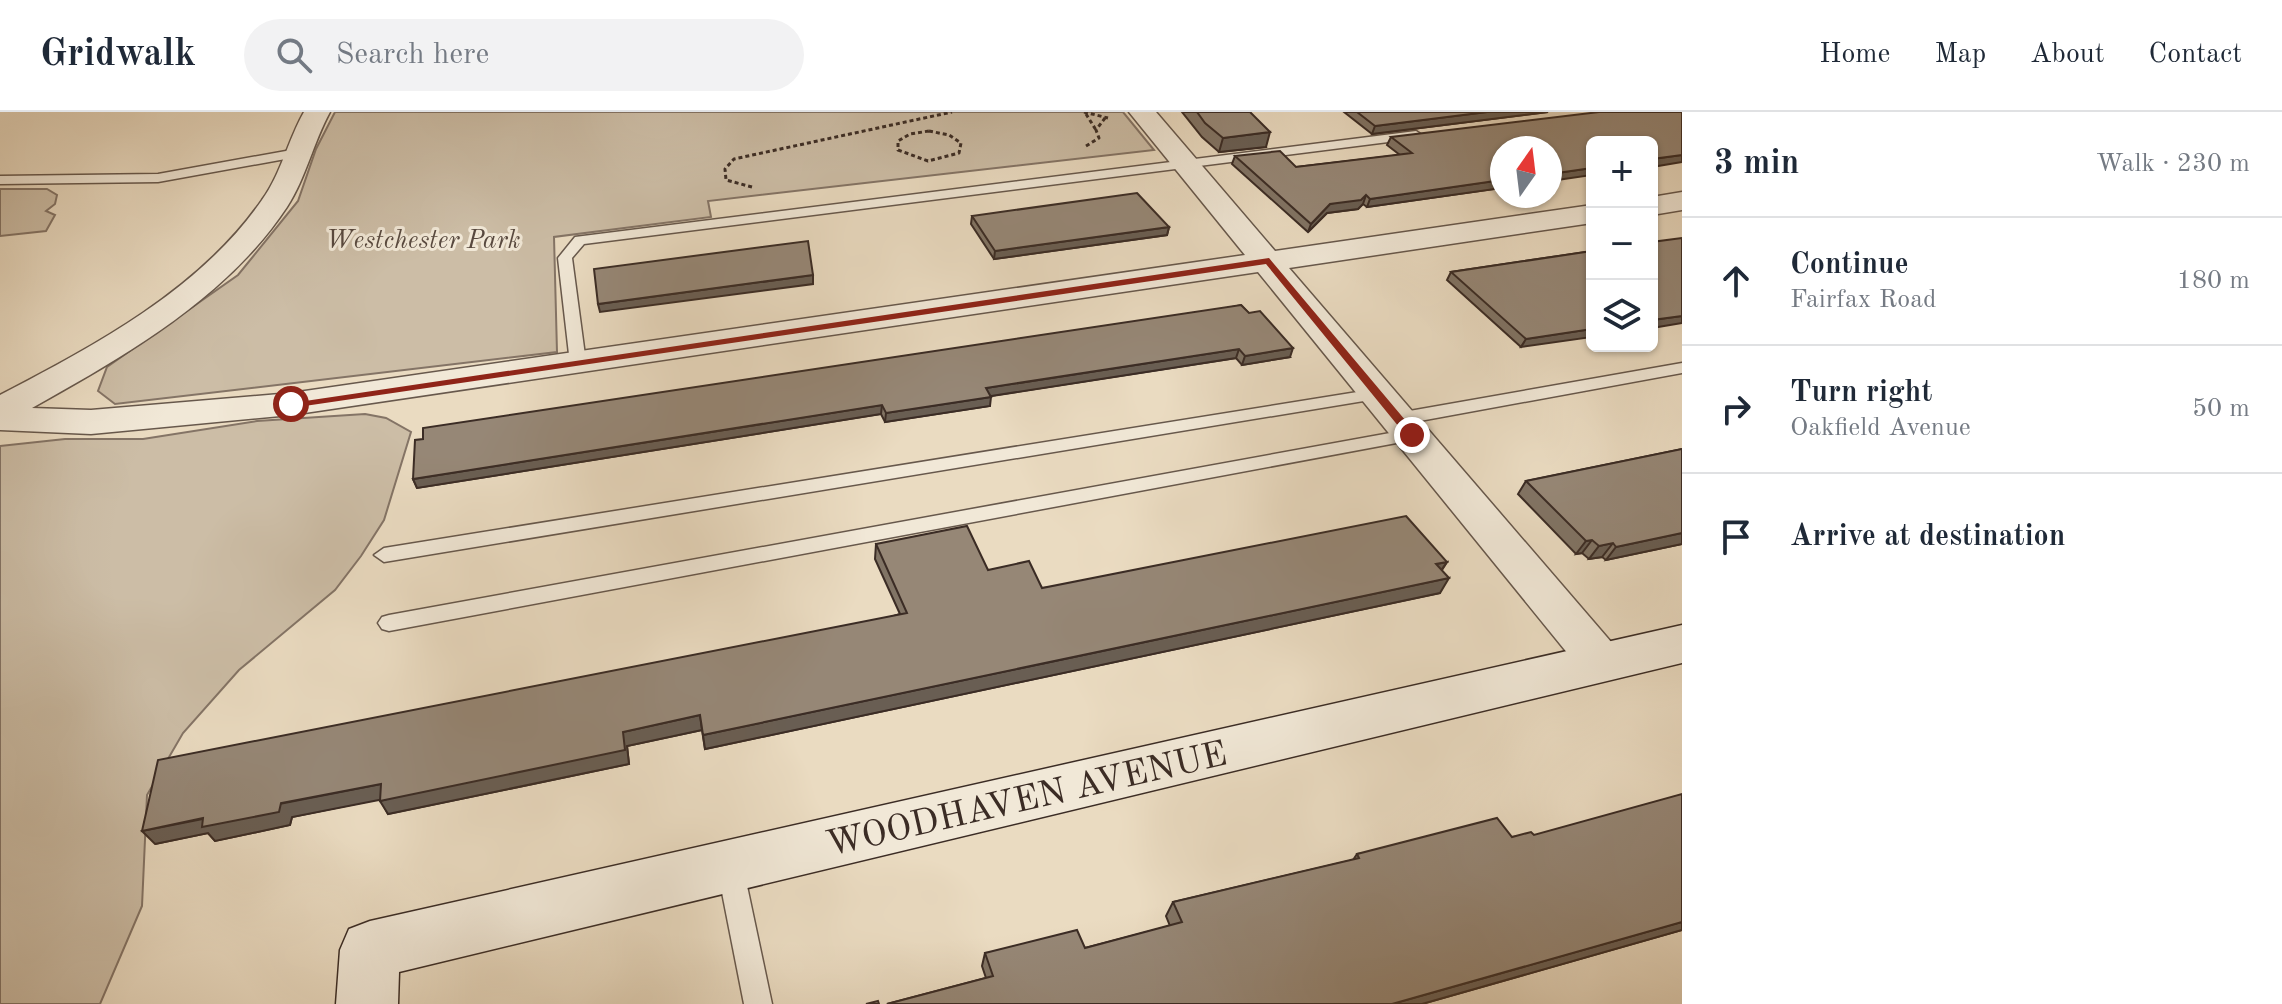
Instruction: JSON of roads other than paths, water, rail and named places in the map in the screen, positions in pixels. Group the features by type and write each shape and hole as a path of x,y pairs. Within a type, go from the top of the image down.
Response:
{"street":[{"path":"0,410 80,368 215,270 250,236 275,203 290,177 297,153 317,112"},
{"path":"1142,112 1602,663"},
{"path":"1658,205 1682,201"},
{"path":"0,418 91,422 187,416 578,363 1586,215"},
{"name":"WOODHAVEN AVENUE","path":"369,977 730,865 1682,644"}],"lane":[{"path":"578,363 565,258 580,240 1433,133"},
{"path":"0,180 158,178 297,153"},
{"path":"384,555 1395,416 1682,368"},
{"path":"389,623 1395,416"},
{"path":"730,865 758,1004"}],"park label":[{"name":"Westchester Park","path":"423,239"}]}
